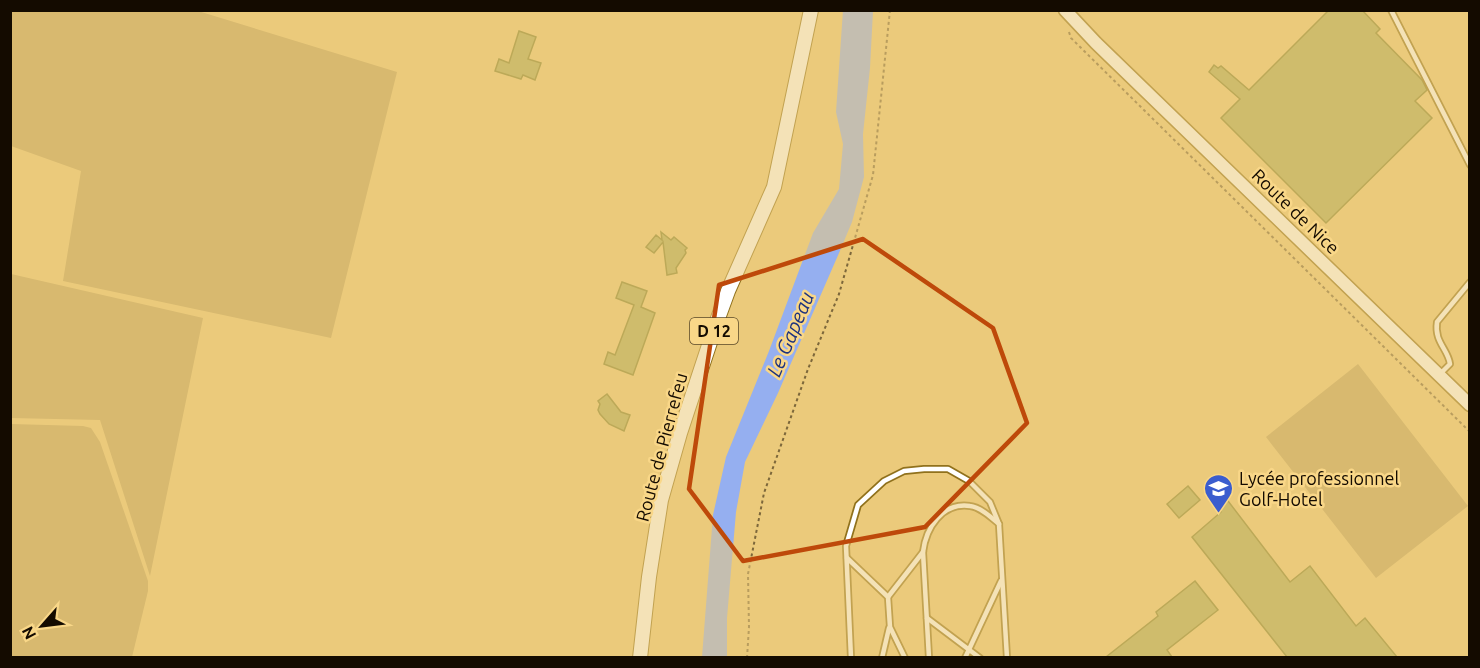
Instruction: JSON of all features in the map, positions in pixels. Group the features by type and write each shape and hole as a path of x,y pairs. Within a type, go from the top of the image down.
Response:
{"main road":[{"name":"Route de Pierrefeu","path":"640,657 661,500 680,433 717,321 774,187 811,10"},
{"name":"Route de Nice","path":"1061,13 1096,43 1470,405"}],"lane":[{"path":"1391,10 1470,165"},
{"path":"1439,375 1450,364 1450,360 1442,348 1436,330 1437,322 1470,282"},
{"path":"851,657 846,546 858,505 884,481 904,471 948,469 969,481 990,502 999,524 1007,657"},
{"path":"929,657 924,540 939,516 952,508 970,506 986,513 999,524"},
{"path":"882,657 890,627 888,597 923,552"},
{"path":"847,557 888,597"},
{"path":"965,657 1003,579"},
{"path":"927,618 980,657"},
{"path":"890,627 905,657"}],"path":[{"path":"747,657 748,574 764,493 808,369 839,294 873,175 890,10"},
{"path":"1061,13 1071,39 1470,432"}],"highlighted area":[{"path":"863,239 993,328 1027,423 925,527 743,561 689,489 719,285"}],"shaded area":[{"path":"11,10 198,11 397,72 331,338 63,281 81,171 11,146"},
{"path":"11,274 203,318 150,576 100,420 11,418"},
{"path":"1358,364 1468,506 1376,578 1266,437"},
{"path":"11,424 83,426 91,428 100,442 148,581 148,591 132,657 11,657"}],"water":[{"name":"Le Gapeau","path":"843,10 873,11 863,134 864,177 852,222 778,393 745,462 736,512 727,618 727,657 702,657 713,515 726,457 813,233 839,189 843,144 836,112"}],"building":[{"path":"1329,10 1362,10 1380,29 1376,33 1422,80 1427,90 1415,101 1432,118 1326,223 1221,118 1240,99 1209,72 1214,65 1218,68 1221,66 1249,90"},
{"path":"519,31 536,37 528,59 541,63 535,80 523,75 521,79 495,71 499,59 509,63"},
{"path":"661,232 671,240 674,237 687,248 676,268 677,273 667,275 663,242 654,253 646,247 656,235 662,240"},
{"path":"622,282 647,291 641,307 655,313 633,375 604,364 608,352 615,355 634,305 616,298"},
{"path":"607,394 621,412 630,415 624,431 609,424 598,410 600,404 598,401"},
{"path":"1188,486 1200,500 1179,518 1167,504"},
{"path":"1225,497 1290,582 1310,566 1356,626 1365,618 1397,657 1287,657 1192,537 1221,512 1215,504"},
{"path":"1195,581 1218,610 1167,650 1172,657 1106,657 1158,616 1156,612"}],"place":[{"name":"Lycée professionnel Golf-Hotel","path":"1218,514"}]}
